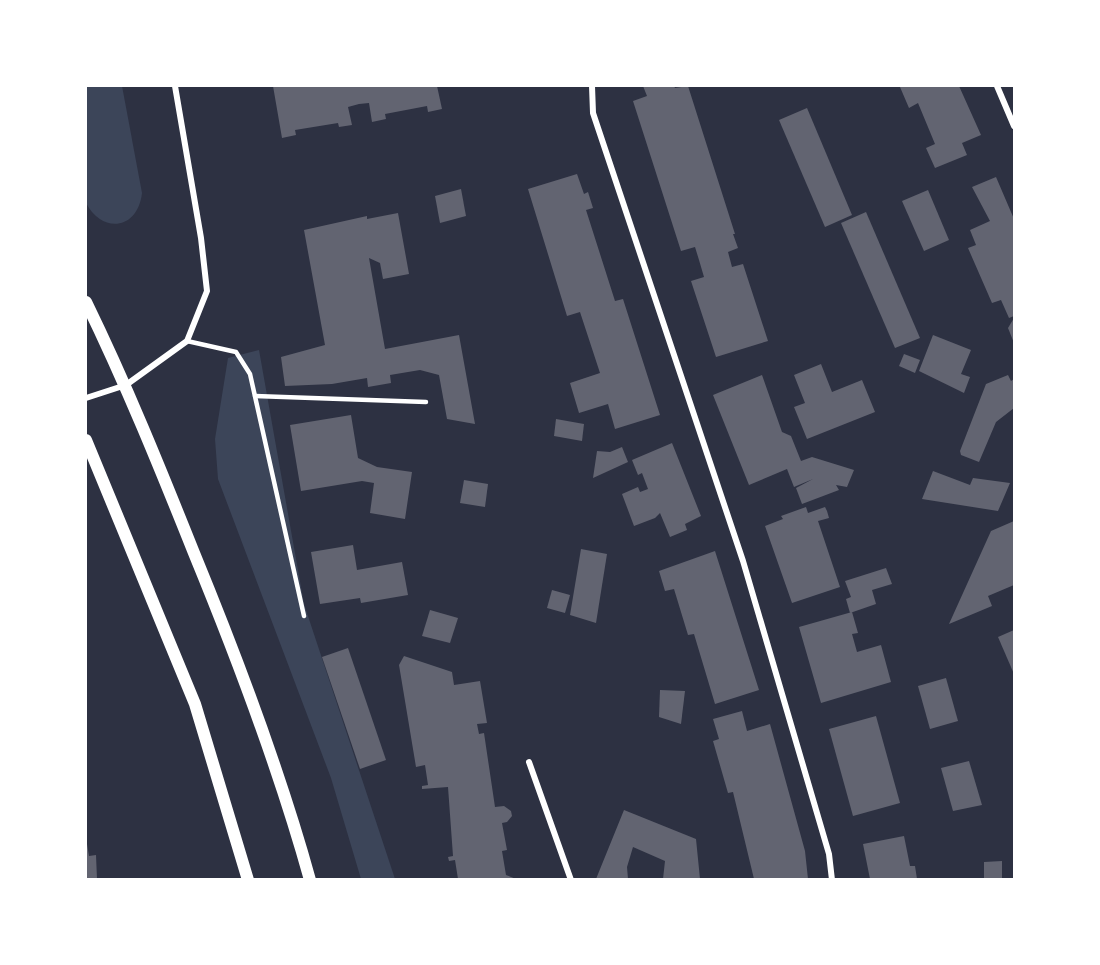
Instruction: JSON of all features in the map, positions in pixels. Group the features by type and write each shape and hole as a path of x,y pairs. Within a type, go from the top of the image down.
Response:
{"main road":[{"path":"86,302 126,385 244,676 294,822 310,879"},
{"path":"86,440 195,704 248,879"}],"street":[{"path":"86,398 126,385 187,341 207,291 201,238 175,86"},
{"path":"592,86 592,113 743,561 829,854 832,879"},
{"path":"997,86 1014,126"},
{"path":"529,762 571,879"}],"lane":[{"path":"187,341 236,352 250,374 304,616"},
{"path":"255,396 426,402"}],"shaded area":[{"path":"86,86 122,86 142,193 134,214 119,223 101,220 86,203"},
{"path":"259,350 304,604 395,879 361,879 331,778 218,479 215,439 228,358"}],"building":[{"path":"273,86 437,86 442,109 428,112 427,106 385,114 386,119 372,122 369,103 359,104 348,107 352,125 339,127 338,123 295,130 296,135 282,138"},
{"path":"643,86 674,86 675,88 688,86 735,234 733,234 738,248 728,252 732,267 743,264 768,341 716,357 691,281 704,277 695,247 681,251 633,101 647,96"},
{"path":"959,86 981,135 962,143 967,155 935,168 926,148 935,144 918,103 909,108 900,87"},
{"path":"807,108 852,215 825,227 779,120"},
{"path":"577,174 584,194 588,192 593,208 586,210 615,301 623,299 660,415 615,429 608,404 579,413 570,383 600,373 580,312 567,316 528,189"},
{"path":"996,177 1014,219 1014,316 1009,318 1001,300 992,303 968,248 976,245 970,230 990,221 972,187"},
{"path":"461,189 466,216 440,223 435,196"},
{"path":"928,190 949,240 924,251 902,201"},
{"path":"866,212 920,338 895,348 841,223"},
{"path":"398,213 409,274 383,279 380,263 369,258 385,349 459,335 475,424 447,419 439,375 420,370 390,375 391,383 368,387 367,378 332,384 285,386 281,357 325,345 304,230 367,216 367,219"},
{"path":"1014,318 1014,343 1008,328"},
{"path":"933,335 971,350 961,374 970,377 964,393 919,371"},
{"path":"904,354 920,360 915,373 899,366"},
{"path":"821,364 832,392 862,380 875,412 807,439 794,407 805,403 794,375"},
{"path":"762,375 782,432 791,436 801,461 812,457 854,470 847,487 836,485 839,490 802,504 796,488 813,479 794,487 787,469 749,485 713,395"},
{"path":"1008,375 1011,381 1014,379 1014,408 996,422 979,462 961,455 960,451 986,384"},
{"path":"351,415 358,458 377,467 412,472 405,519 370,513 374,483 362,481 301,491 290,425"},
{"path":"556,419 584,424 582,441 554,436"},
{"path":"672,443 701,516 685,524 687,530 670,537 660,513 655,518 634,526 622,494 638,487 640,492 648,489 642,473 638,475 632,460"},
{"path":"622,447 628,462 593,478 597,451 610,452"},
{"path":"933,471 970,485 973,478 1010,483 998,511 922,499"},
{"path":"464,480 488,484 485,507 460,503"},
{"path":"806,507 808,513 825,507 827,511 829,518 818,521 840,587 792,603 765,526 783,519 781,516"},
{"path":"1014,521 1014,585 988,596 992,606 949,624 991,531"},
{"path":"353,545 357,570 402,562 408,595 361,603 360,598 320,604 311,552"},
{"path":"581,549 607,554 596,623 570,615"},
{"path":"715,551 759,690 715,704 694,634 688,635 674,589 665,591 659,571"},
{"path":"886,568 892,584 872,590 876,604 850,613 846,599 851,597 845,581"},
{"path":"552,590 570,595 565,613 547,608"},
{"path":"430,610 458,618 450,643 422,636"},
{"path":"852,612 858,633 852,634 857,652 881,645 891,682 821,703 799,627"},
{"path":"1014,630 1014,674 998,637"},
{"path":"348,648 386,760 360,769 322,657"},
{"path":"404,656 452,672 454,685 480,681 487,723 477,724 479,734 484,733 495,807 504,806 511,811 512,816 507,822 502,823 507,850 502,851 506,875 516,879 458,879 455,860 449,861 448,857 453,856 448,787 422,789 422,786 428,785 425,765 416,767 399,665"},
{"path":"946,678 958,721 930,729 918,686"},
{"path":"660,690 685,691 681,724 659,717"},
{"path":"742,711 747,731 770,724 805,851 808,879 754,879 733,792 728,793 713,741 719,739 713,719"},
{"path":"876,716 900,803 853,816 829,729"},
{"path":"969,761 982,805 953,811 941,768"},
{"path":"624,810 696,839 700,879 663,879 665,861 633,847 627,867 628,879 596,879"},
{"path":"904,836 910,866 915,866 917,879 870,879 863,844"},
{"path":"87,844 89,856 96,855 97,879 86,879"},
{"path":"1002,861 1002,879 984,879 984,862"}]}
